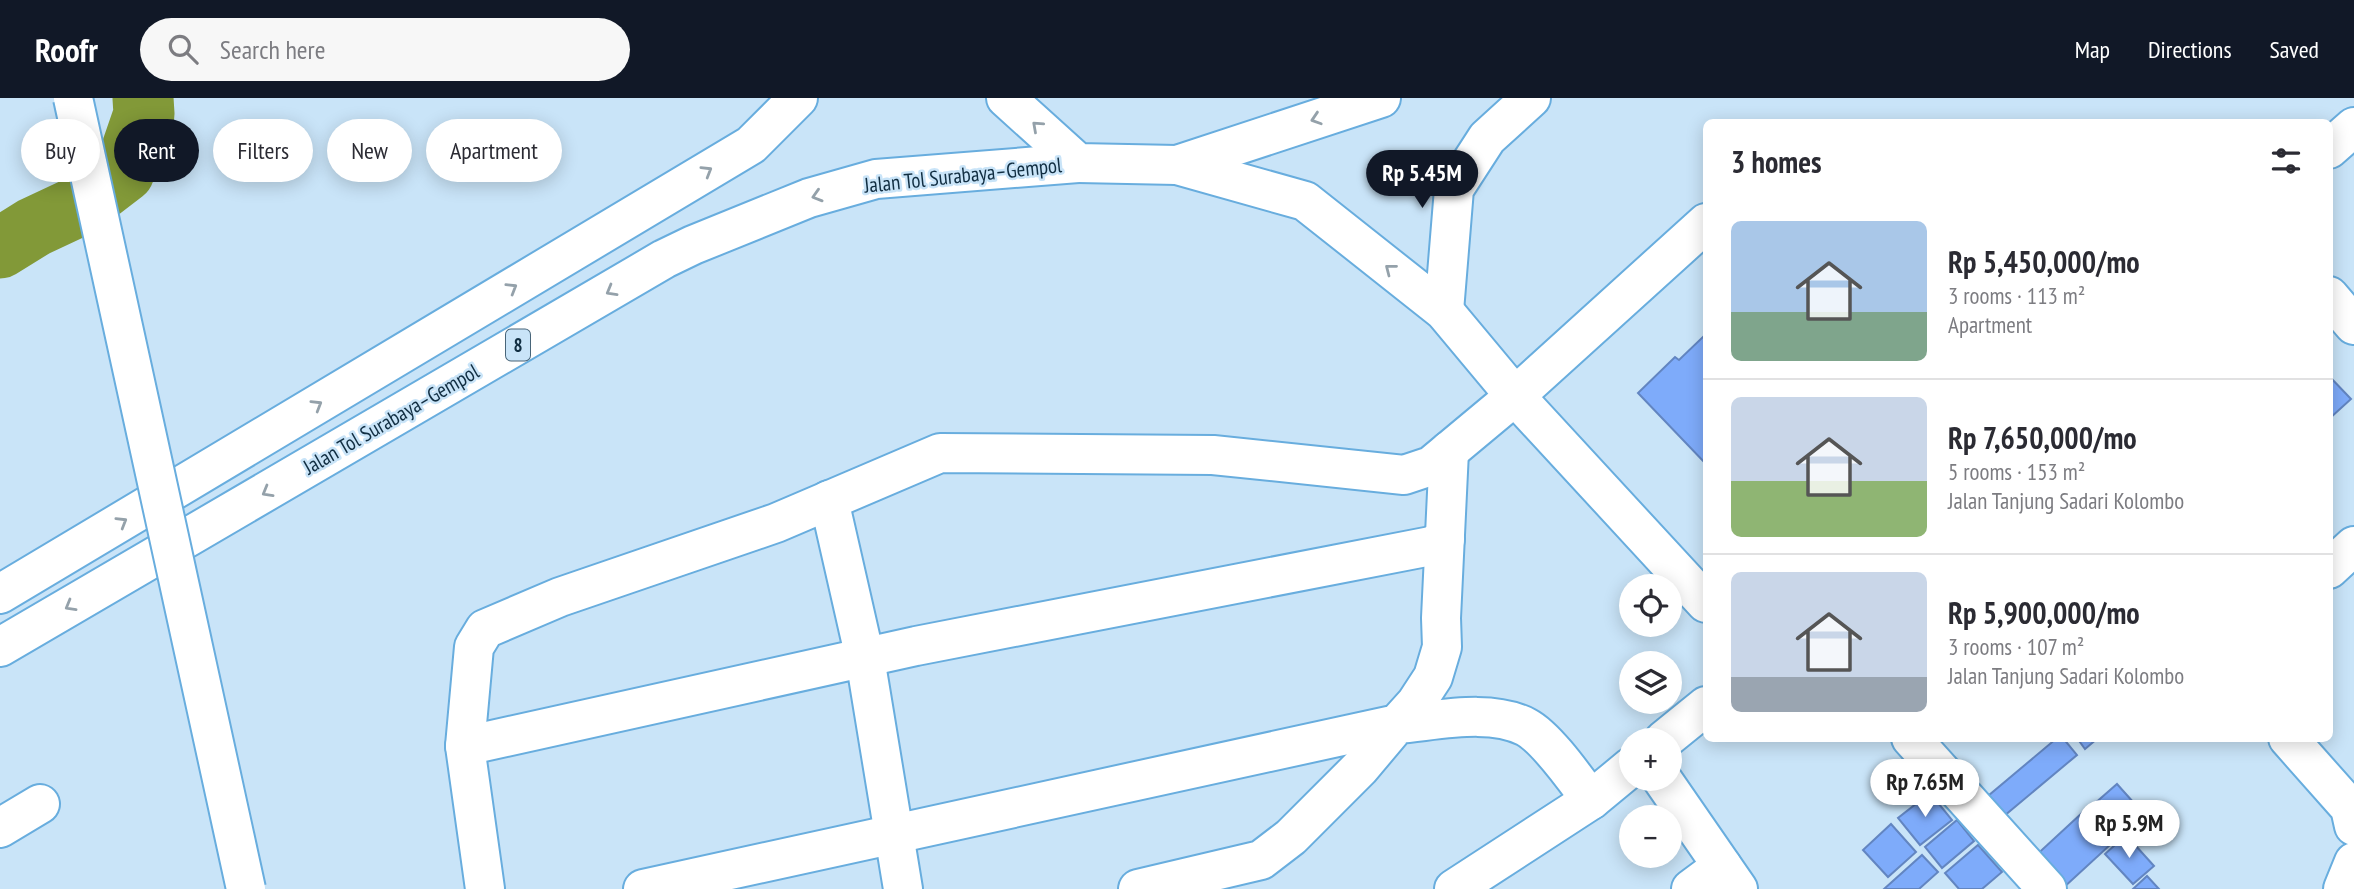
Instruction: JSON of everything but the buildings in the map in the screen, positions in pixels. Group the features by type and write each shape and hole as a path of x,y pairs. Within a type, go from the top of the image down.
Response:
{"main road":[{"path":"73,98 246,889"},
{"path":"0,594 751,145 798,98"},
{"path":"1006,98 1079,163"},
{"path":"1177,165 1381,98"},
{"path":"1444,311 1454,190 1487,138 1531,98"},
{"path":"2344,98 2354,111"},
{"path":"2333,145 2354,127"},
{"name":"Jalan Tol Surabaya–Gempol","path":"0,647 693,245 809,198 876,179 1079,163 1177,165"},
{"path":"1177,165 1305,201 1444,311 1515,396 1703,600"},
{"path":"485,889 465,746 474,647 485,629 560,597 776,523 940,453 1213,455 1404,475 1431,466 1515,396 1703,226"},
{"path":"2333,301 2354,326"},
{"path":"1138,889 1261,860 1291,837 1360,768 1416,703 1433,677 1442,647 1449,451"},
{"path":"829,500 865,658 902,889"},
{"path":"465,746 865,658 1431,546 1445,539"},
{"path":"2333,565 2354,546"},
{"path":"1679,728 1703,708"},
{"path":"643,889 1397,724 1487,716 1526,727 1559,758 1591,800"},
{"path":"1915,742 2047,889"},
{"path":"2292,742 2350,808 2354,826"},
{"path":"1470,885 1591,800 1619,777"},
{"path":"1670,791 1730,878 1691,889"},
{"path":"0,828 40,804"},
{"path":"2343,889 2354,862"}],"waterway":[{"path":"0,248 34,227 81,205 124,172 144,114 143,98"}]}
